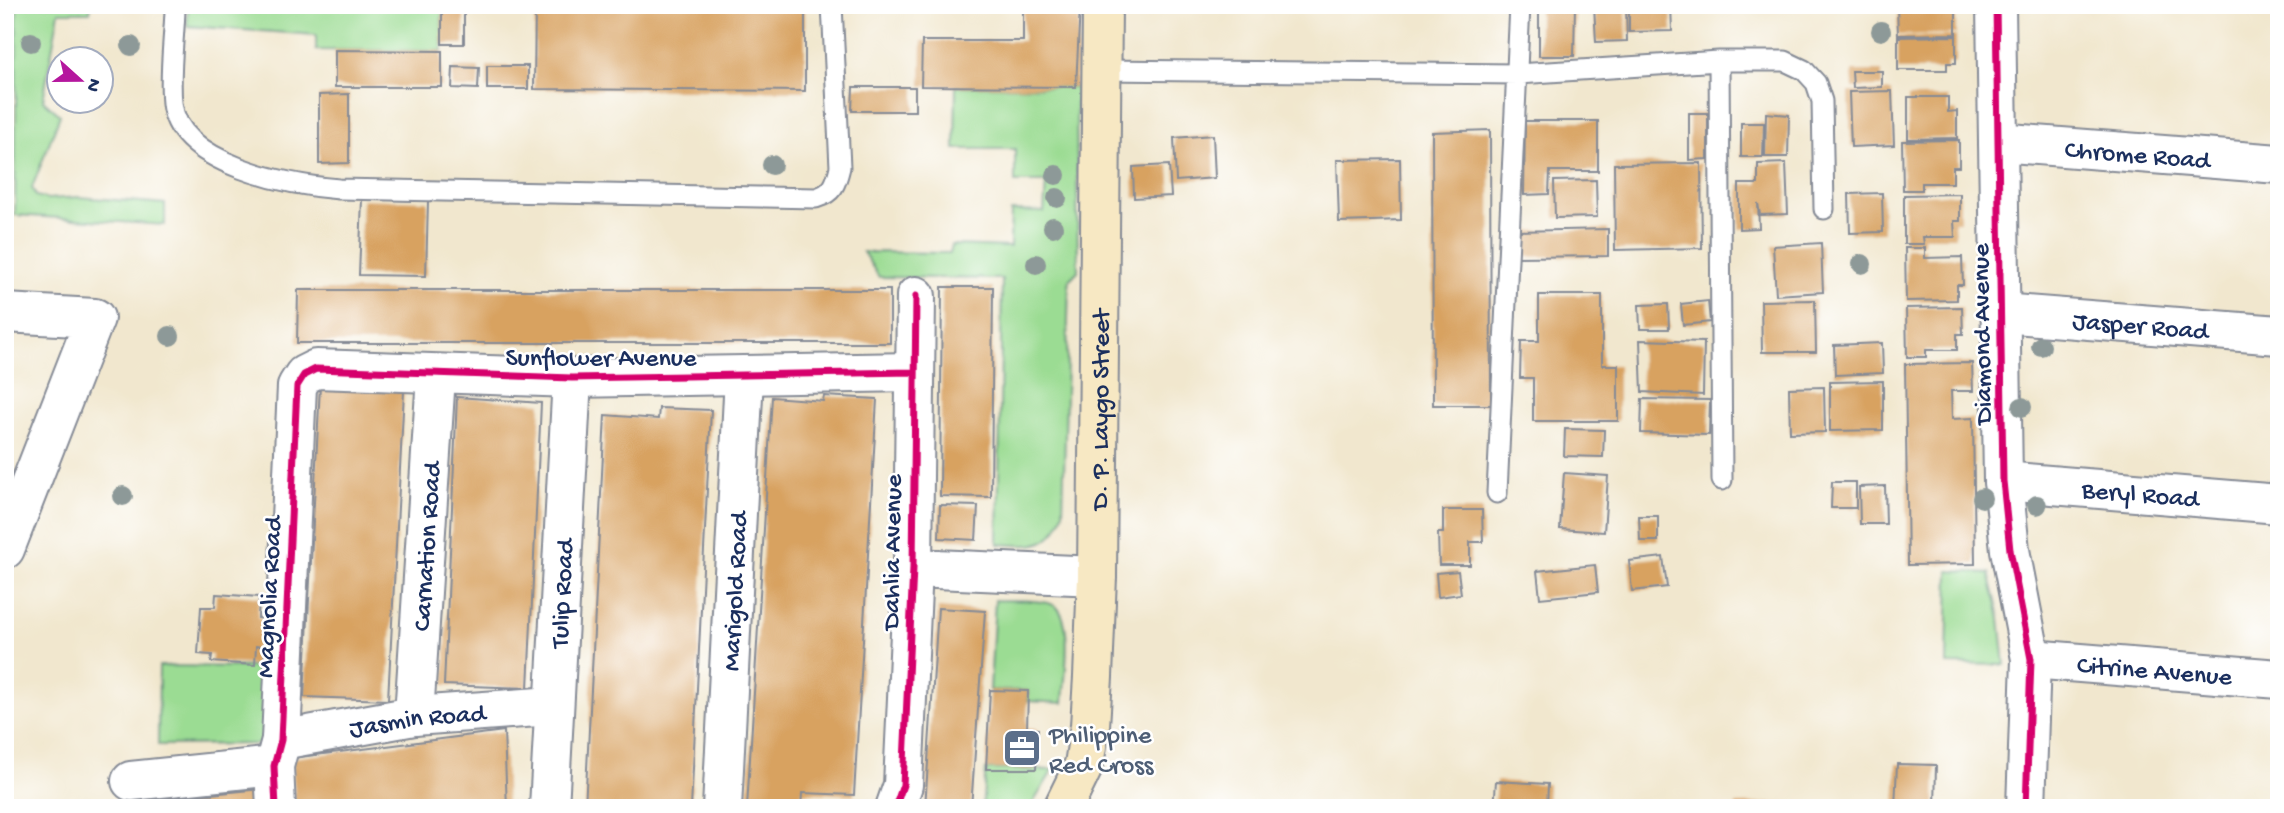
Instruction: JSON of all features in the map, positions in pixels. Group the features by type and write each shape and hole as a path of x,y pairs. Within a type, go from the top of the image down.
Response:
{"main road":[{"name":"D. P. Laygo Street","path":"1063,808 1084,765 1090,726 1097,576 1102,5"}],"street":[{"name":"Diamond Avenue","path":"1996,5 2003,481 2010,550 2031,659 2026,808"},
{"name":"Chrome Road","path":"1998,142 2279,164"},
{"name":"Dahlia Avenue","path":"895,808 903,785 913,568 913,372 916,296"},
{"path":"5,313 94,318 5,549"},
{"name":"Jasper Road","path":"2001,313 2279,335"},
{"name":"Sunflower Avenue","path":"297,386 304,375 316,369 436,376 572,378 913,372"},
{"name":"Carnation Road","path":"414,716 436,376"},
{"name":"Marigold Road","path":"722,808 744,376"},
{"name":"Tulip Road","path":"549,808 572,378"},
{"name":"Magnolia Road","path":"276,808 297,386"},
{"name":"Beryl Road","path":"2003,481 2279,504"},
{"path":"913,568 1097,576"},
{"name":"Citrine Avenue","path":"2031,659 2279,680"},
{"name":"Jasmin Road","path":"131,781 278,753 414,716 554,706"}],"lane":[{"path":"176,10 172,103 177,123 198,144 250,172 310,186 339,188 816,198 827,195 836,184 840,167 832,5"},
{"path":"1497,493 1520,5"},
{"path":"1100,70 1518,74 1770,58 1785,61 1804,70 1816,83 1822,101 1824,209"},
{"path":"1719,61 1722,480"}],"green space":[{"path":"17,5 91,5 90,12 59,12 53,46 46,46 43,100 46,103 46,116 60,116 32,188 36,196 48,199 79,197 165,204 165,225 15,215"},
{"path":"188,5 442,5 442,51 316,50 316,35 187,26"},
{"path":"956,86 1076,87 1078,271 1069,280 1063,513 1053,534 1046,540 1030,545 998,544 1002,279 879,277 863,252 950,253 952,245 1010,247 1011,211 1044,212 1046,182 1015,182 1015,149 955,149"},
{"path":"1949,571 1989,573 2000,618 2005,665 1947,664"},
{"path":"995,600 1038,601 1059,609 1064,619 1067,648 1063,703 1028,701 1028,691 990,690"},
{"path":"159,666 264,667 264,744 158,745"},
{"path":"986,769 1053,770 1030,808 982,808"}],"building":[{"path":"442,5 464,5 464,44 442,44"},
{"path":"535,5 805,5 805,91 534,89"},
{"path":"1023,5 1080,5 1076,87 921,86 922,41 1023,41"},
{"path":"1539,5 1575,5 1574,56 1539,56"},
{"path":"1594,5 1626,5 1627,41 1596,42"},
{"path":"1629,5 1671,5 1672,31 1629,32"},
{"path":"1897,5 1956,5 1956,34 1898,35"},
{"path":"1956,36 1956,63 1947,63 1947,70 1898,70 1898,37"},
{"path":"335,50 442,51 442,87 335,87"},
{"path":"487,66 528,66 528,89 487,89"},
{"path":"453,67 479,68 478,89 452,88"},
{"path":"1852,71 1882,71 1882,87 1853,88"},
{"path":"853,87 915,87 915,111 852,111"},
{"path":"1892,91 1894,145 1851,147 1849,92"},
{"path":"349,94 349,163 319,164 319,95"},
{"path":"1908,97 1948,97 1948,112 1957,111 1957,138 1908,139"},
{"path":"1689,113 1708,113 1708,159 1689,160"},
{"path":"1766,113 1789,115 1788,157 1765,157"},
{"path":"1525,121 1598,121 1598,171 1550,171 1549,194 1524,195"},
{"path":"1741,123 1764,123 1763,157 1741,157"},
{"path":"1490,130 1491,405 1433,405 1432,132"},
{"path":"1213,135 1215,178 1176,181 1174,138"},
{"path":"1959,140 1959,167 1953,167 1953,183 1922,183 1922,190 1903,190 1902,141"},
{"path":"1400,159 1401,220 1339,222 1337,160"},
{"path":"1701,163 1702,248 1615,250 1614,164"},
{"path":"1786,163 1788,214 1760,215 1758,203 1759,228 1739,229 1739,184 1758,184 1758,164"},
{"path":"1169,165 1171,196 1134,198 1133,167"},
{"path":"1596,180 1597,217 1555,218 1554,181"},
{"path":"1882,193 1883,232 1850,233 1849,194"},
{"path":"1960,194 1960,221 1954,221 1955,237 1923,237 1924,244 1904,244 1904,195"},
{"path":"362,199 428,201 426,276 359,275"},
{"path":"1608,229 1608,256 1516,257 1516,231"},
{"path":"1821,243 1823,292 1776,295 1773,246"},
{"path":"1905,248 1925,248 1925,258 1962,257 1963,285 1957,285 1957,300 1906,301"},
{"path":"942,287 993,287 991,497 940,496"},
{"path":"298,290 890,290 890,343 297,343"},
{"path":"1539,295 1602,295 1602,365 1618,365 1618,421 1533,421 1533,378 1520,378 1521,341 1539,341"},
{"path":"1815,300 1816,352 1762,352 1761,301"},
{"path":"1708,301 1710,322 1683,325 1681,304"},
{"path":"1668,304 1669,329 1640,329 1639,305"},
{"path":"1962,307 1963,334 1957,334 1957,350 1926,350 1926,357 1907,357 1906,308"},
{"path":"1640,340 1704,342 1703,395 1642,392"},
{"path":"1882,343 1883,373 1835,375 1834,345"},
{"path":"1972,363 1973,391 1951,391 1952,419 1973,418 1975,564 1908,565 1905,364"},
{"path":"1883,381 1883,430 1830,431 1830,382"},
{"path":"320,386 404,391 388,700 304,697"},
{"path":"1824,387 1825,432 1790,433 1789,388"},
{"path":"824,396 877,399 854,795 802,793 801,808 747,808 772,397 823,401"},
{"path":"457,397 541,403 528,688 444,685"},
{"path":"1642,399 1710,400 1709,435 1641,433"},
{"path":"659,408 711,410 691,808 585,808 605,415 658,419"},
{"path":"1565,429 1604,430 1603,457 1564,456"},
{"path":"1564,473 1608,476 1604,532 1560,529"},
{"path":"1832,482 1856,482 1856,508 1831,508"},
{"path":"1885,486 1886,524 1860,524 1859,487"},
{"path":"940,505 978,506 976,540 939,538"},
{"path":"1443,510 1482,510 1483,542 1470,542 1470,565 1439,565 1438,533 1443,533"},
{"path":"1639,516 1658,516 1658,541 1640,541"},
{"path":"1663,557 1667,587 1632,591 1629,561"},
{"path":"1595,565 1598,592 1540,598 1537,571"},
{"path":"1458,571 1461,594 1438,597 1436,573"},
{"path":"216,594 259,597 258,618 267,619 265,647 256,646 255,665 211,662 212,655 198,654 201,607 215,607"},
{"path":"938,608 985,611 971,808 925,808"},
{"path":"990,690 1028,691 1027,729 1038,729 1036,769 986,769"},
{"path":"504,731 507,808 295,808 292,758"},
{"path":"1897,764 1936,765 1935,808 1895,808"},
{"path":"1496,781 1548,784 1547,808 1494,808"},
{"path":"262,789 262,808 107,808 107,804"},
{"path":"1805,803 1805,808 1736,808 1736,804"}],"cycle path":[{"path":"1996,5 2003,481 2010,550 2031,659 2026,808"},
{"path":"895,808 903,785 913,568 916,296"},
{"path":"276,808 274,766 281,740 297,386 304,375 316,369 572,378 913,372"}],"place":[{"name":"Philippine Red Cross","path":"1022,748"}]}
